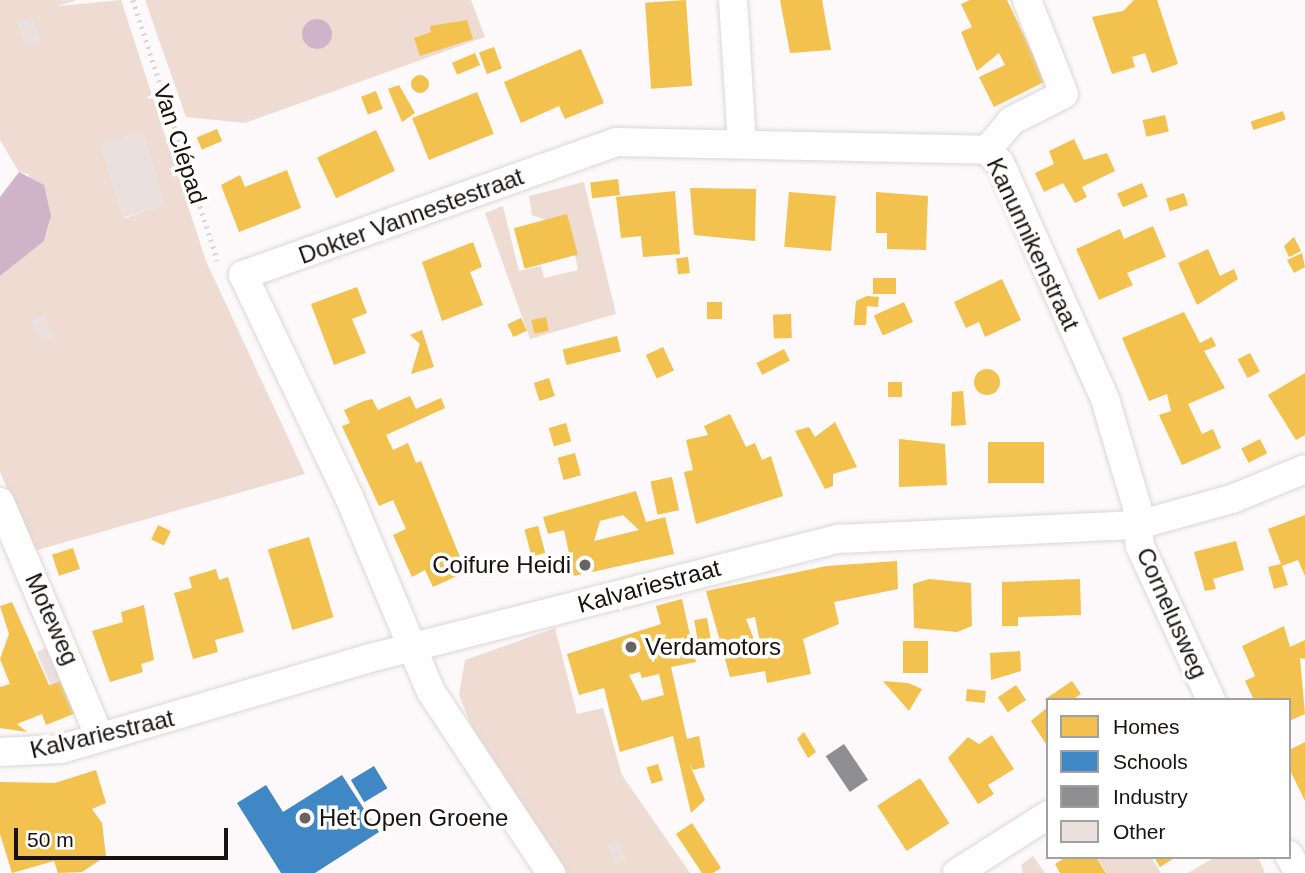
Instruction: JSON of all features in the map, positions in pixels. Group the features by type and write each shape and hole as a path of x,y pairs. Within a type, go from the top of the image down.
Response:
{"street":[{"path":"733,0 742,143"},
{"name":"Kanunnikenstraat","path":"1027,0 1064,94 1011,121 987,150 1000,163 1105,399 1138,525"},
{"name":"Dokter Vannestestraat","path":"243,275 616,142 987,150"},
{"path":"243,275 349,497 431,692 551,873"},
{"name":"Kalvariestraat","path":"0,752 61,748 412,650 838,539 1138,525 1232,499 1305,469"},
{"name":"Moteweg","path":"0,502 100,738"},
{"name":"Cornelusweg","path":"1138,525 1140,545 1209,698"},
{"path":"957,873 1046,816"}],"path":[{"name":"Van Clépad","path":"133,0 219,261 243,275"}],"shaded area":[{"path":"0,0 56,0 58,6 121,0 206,261 305,474 34,551 0,472 0,276 44,241 50,222 28,174 19,172 0,140","holes":["133,134 157,207 125,218 101,145"]},
{"path":"145,0 471,0 485,37 245,123 186,117"},
{"path":"317,19 328,23 332,34 328,45 317,49 306,45 302,34 306,23"},
{"path":"19,172 44,185 51,216 44,241 0,276 0,197"},
{"path":"584,182 616,314 530,339 485,213 503,206 519,271 541,266 544,278 578,270 567,215 546,220 532,215 529,196"},
{"path":"555,628 577,714 603,708 622,775 690,873 567,873 472,727 459,695 465,660"},
{"path":"1033,856 1045,873 1023,873 1021,865"},
{"path":"1098,859 1152,859 1161,873 1107,873"},
{"path":"1212,859 1259,859 1265,873 1188,873"}],"building: Homes":[{"path":"686,0 692,86 651,89 645,3"},
{"path":"780,0 822,0 831,50 790,53"},
{"path":"970,0 1007,0 1046,81 994,107 979,77 1005,65 999,53 977,71 961,32 972,27 961,4"},
{"path":"1134,0 1157,0 1178,64 1152,73 1145,53 1132,57 1135,67 1112,74 1092,17 1123,11"},
{"path":"467,20 473,39 420,56 414,38 431,32 430,26"},
{"path":"494,47 502,69 487,74 479,52"},
{"path":"581,49 604,103 565,119 559,106 521,123 504,82"},
{"path":"475,53 480,65 457,75 452,63"},
{"path":"416,75 424,75 429,84 427,91 416,93 411,88 411,80"},
{"path":"399,85 415,113 402,122 388,89"},
{"path":"376,91 383,109 368,114 361,97"},
{"path":"477,92 494,134 429,160 412,118"},
{"path":"1283,111 1286,120 1253,130 1251,122"},
{"path":"1165,115 1169,132 1146,137 1143,120"},
{"path":"217,129 222,141 202,150 197,138"},
{"path":"376,130 395,171 336,198 317,157"},
{"path":"1074,139 1084,160 1107,153 1115,171 1082,187 1087,197 1075,203 1063,183 1044,192 1035,173 1054,164 1049,151"},
{"path":"287,170 301,208 239,232 221,185 240,175 245,187"},
{"path":"618,179 620,195 592,198 590,182"},
{"path":"1142,183 1148,197 1123,207 1117,194"},
{"path":"690,188 756,189 755,241 694,235"},
{"path":"675,191 680,254 643,257 641,236 621,238 616,197"},
{"path":"789,192 836,196 831,251 784,247"},
{"path":"876,192 928,196 926,250 887,249 887,233 876,233"},
{"path":"1184,193 1188,205 1170,211 1166,199"},
{"path":"567,214 578,255 525,269 514,228"},
{"path":"1153,226 1166,257 1127,273 1133,285 1099,300 1076,249 1120,229 1124,239"},
{"path":"1294,237 1301,251 1289,257 1284,246"},
{"path":"473,242 482,267 470,272 483,305 442,321 422,262"},
{"path":"1208,249 1220,276 1234,269 1238,279 1197,305 1178,263"},
{"path":"1302,253 1305,267 1294,273 1287,260"},
{"path":"688,257 690,273 678,274 676,258"},
{"path":"873,278 896,278 896,294 873,294"},
{"path":"1002,279 1021,320 985,337 979,322 966,328 954,302"},
{"path":"357,287 367,313 352,319 366,353 334,365 311,304"},
{"path":"867,296 879,297 878,307 867,306 866,325 854,325 856,301"},
{"path":"707,302 722,302 722,319 707,319"},
{"path":"904,302 913,322 883,336 874,315"},
{"path":"1184,312 1200,343 1212,337 1216,346 1204,351 1225,388 1188,404 1202,434 1213,429 1221,448 1182,465 1159,415 1171,411 1167,394 1149,401 1122,338"},
{"path":"791,314 792,338 774,339 773,315"},
{"path":"546,317 549,331 534,334 531,320"},
{"path":"521,318 527,331 513,337 507,324"},
{"path":"422,330 434,367 411,374 420,344 410,335"},
{"path":"617,336 621,352 567,365 563,350"},
{"path":"663,347 674,371 657,379 646,355"},
{"path":"784,349 790,361 762,375 756,363"},
{"path":"1250,353 1260,372 1247,378 1238,360"},
{"path":"987,369 997,372 1000,382 997,392 987,395 977,392 974,382 977,372"},
{"path":"1305,373 1305,435 1296,440 1268,395"},
{"path":"549,378 555,396 540,401 534,383"},
{"path":"888,382 902,382 902,397 888,397"},
{"path":"963,391 966,425 951,426 952,392"},
{"path":"410,396 416,409 441,398 445,408 386,435 393,450 408,443 416,463 421,461 466,572 433,587 425,570 412,577 393,535 406,529 393,500 379,506 342,426 350,423 344,410 364,401 372,399 378,410"},
{"path":"730,414 746,447 755,443 762,460 771,456 783,496 696,524 684,472 693,470 686,440 708,435 704,426"},
{"path":"835,422 857,467 833,474 833,486 825,489 795,431 809,427 815,437"},
{"path":"566,423 571,441 554,446 549,428"},
{"path":"899,439 945,444 947,485 899,487"},
{"path":"1260,439 1267,453 1249,463 1241,449"},
{"path":"988,442 1044,442 1044,483 988,483"},
{"path":"575,453 581,475 564,480 558,458"},
{"path":"672,477 679,510 658,515 650,482"},
{"path":"636,491 646,522 665,517 674,554 574,576 564,530 548,534 543,517","holes":["623,515 639,530 594,541 600,521"]},
{"path":"1305,515 1305,576 1298,560 1282,566 1288,585 1274,589 1268,567 1281,564 1268,529"},
{"path":"158,525 171,531 164,545 151,540"},
{"path":"538,526 545,553 532,557 524,530"},
{"path":"309,537 334,617 292,630 268,550"},
{"path":"1236,541 1244,570 1213,579 1216,589 1205,591 1194,552"},
{"path":"73,548 80,569 59,576 52,555"},
{"path":"897,561 898,589 834,602 839,624 803,639 811,674 767,683 765,671 730,677 706,591 827,566","holes":["755,617 760,642 755,642 746,619"]},
{"path":"216,569 219,580 228,577 244,632 215,640 218,652 193,659 174,593 192,588 189,577"},
{"path":"929,579 971,583 972,626 957,632 914,628 913,584"},
{"path":"1080,579 1081,615 1018,617 1018,626 1002,626 1002,582"},
{"path":"682,599 696,662 671,667 687,739 699,736 705,767 693,770 689,763 705,800 691,813 673,736 620,752 604,688 579,695 567,654 661,624 656,606","holes":["640,672 642,678 659,674 664,695 642,701 629,675"]},
{"path":"12,602 49,685 67,678 81,711 46,725 42,714 17,724 27,732 0,728 0,687 10,684 0,659 9,634 0,606"},
{"path":"144,605 154,660 141,664 143,672 110,682 92,631 123,622 121,612"},
{"path":"707,618 711,640 698,642 694,620"},
{"path":"1284,626 1290,647 1305,640 1305,659 1300,658 1305,714 1291,720 1291,698 1253,698 1245,681 1255,676 1242,646"},
{"path":"903,641 928,641 928,673 903,673"},
{"path":"1020,651 1021,671 991,680 990,653"},
{"path":"883,681 908,683 922,689 909,711"},
{"path":"1072,681 1081,694 1075,698 1047,698"},
{"path":"1016,685 1026,700 1008,712 998,697"},
{"path":"967,689 986,691 985,703 966,701"},
{"path":"1046,709 1046,744 1031,721"},
{"path":"804,732 816,752 808,758 797,739"},
{"path":"992,735 1014,769 988,785 994,794 978,804 948,758 968,737 979,744"},
{"path":"1305,742 1305,801 1291,772 1291,749"},
{"path":"658,764 663,780 651,784 647,768"},
{"path":"96,770 106,803 92,809 102,823 106,856 82,872 58,873 54,861 12,873 0,834 0,782 55,783"},
{"path":"920,778 949,823 907,851 877,806"},
{"path":"692,823 721,868 713,873 702,873 676,834"},
{"path":"1063,859 1097,859 1106,873 1060,873 1055,864"},
{"path":"1155,859 1173,859 1160,867"}],"building: Schools":[{"path":"374,766 387,788 364,802 351,780"},
{"path":"342,775 379,832 315,873 281,873 237,803 266,785 283,812"}],"building: Industry":[{"path":"844,744 868,780 850,792 826,756"}],"building: Other":[{"path":"56,0 75,0 75,1 57,6"},
{"path":"32,16 41,41 26,47 17,21"},
{"path":"143,131 166,205 122,218 100,144"},
{"path":"44,314 54,337 41,342 31,319"},
{"path":"53,645 67,678 50,685 36,652"},
{"path":"618,840 626,860 615,865 607,844"}],"place":[{"name":"Coifure Heidi","path":"585,565"},
{"name":"Verdamotors","path":"631,647"},
{"name":"Het Open Groene","path":"305,818"}]}
